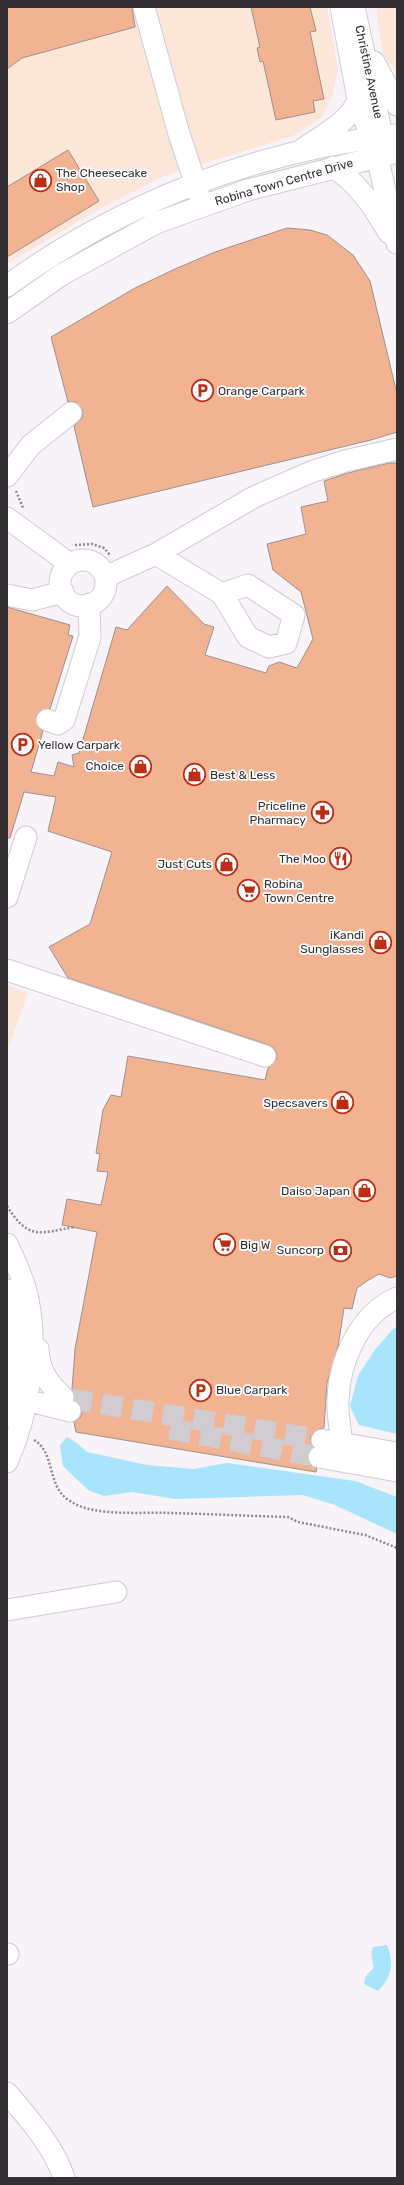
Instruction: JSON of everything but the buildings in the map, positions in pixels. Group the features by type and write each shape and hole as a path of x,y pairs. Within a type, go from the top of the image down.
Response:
{"street":[{"path":"144,7 178,134 203,205"},
{"path":"341,7 358,99 385,145 397,202"},
{"name":"Christine Avenue","path":"354,7 385,145"},
{"path":"362,38 397,105"},
{"path":"298,153 339,124 356,107 358,99"},
{"path":"385,145 397,244"},
{"name":"Robina Town Centre Drive","path":"7,286 51,256 111,222 158,199 195,184 232,171 298,153 385,145"},
{"name":"Robina Town Centre Drive","path":"7,312 61,275 113,245 156,223 248,190 333,167 385,145"},
{"path":"333,167 351,179 369,201 397,244"},
{"path":"10,481 20,460 31,445 71,412"},
{"path":"105,577 156,554 254,497 311,472 346,461 397,449"},
{"path":"16,516 71,554 84,560 91,561 97,565 105,577 104,591 101,597 89,604 75,604 69,601 63,592 60,582 61,575 71,554"},
{"path":"156,554 222,594"},
{"path":"7,594 32,600 63,592"},
{"path":"47,720 58,724 64,720 90,637 89,604"},
{"path":"7,897 15,876 26,837"},
{"path":"7,970 265,1056"},
{"path":"7,1244 20,1273 27,1295 30,1327 22,1394 20,1427 7,1462"},
{"path":"7,1290 16,1328 22,1394"},
{"path":"344,1453 338,1402 340,1382 348,1355 360,1331 369,1320 380,1308 397,1298"},
{"path":"30,1327 38,1335 40,1361 48,1384 68,1402"},
{"path":"22,1394 68,1402"},
{"path":"20,1427 68,1402"},
{"path":"320,1448 344,1453 397,1471"},
{"path":"344,1453 397,1453"},
{"path":"7,1610 116,1592"},
{"path":"7,2093 28,2117 51,2152 64,2178"}],"path":[{"path":"10,481 22,501 16,516"},
{"path":"71,554 92,544 104,548 108,554 114,556"},
{"path":"7,1206 16,1220 27,1229 40,1233 74,1228"},
{"path":"20,1427 38,1442 46,1452 50,1473 66,1499 91,1510 288,1517 298,1522 365,1535 397,1548"}],"shaded area":[{"path":"7,7 327,7 338,69 333,94 322,117 293,136 164,176 96,211 7,264"},
{"path":"376,7 397,7 397,73 383,54"},
{"path":"7,985 28,993 7,1051"}],"water":[{"path":"397,1327 397,1434 359,1425 350,1406 358,1376 374,1351 393,1329"},
{"path":"67,1437 87,1452 147,1465 194,1469 227,1463 355,1481 397,1497 397,1534 335,1505 303,1495 175,1499 132,1492 104,1496 88,1490 63,1466 60,1445"},
{"path":"387,1945 391,1958 390,1970 386,1981 378,1991 364,1984 364,1981 369,1972 373,1969 373,1947"}],"tunnel":[{"path":"71,1399 322,1440"},
{"path":"170,1429 319,1457"}],"place":[{"name":"The Cheesecake Shop","path":"40,180"},
{"name":"Orange Carpark","path":"202,391"},
{"name":"Yellow Carpark","path":"23,745"},
{"name":"Choice","path":"140,766"},
{"name":"Best & Less","path":"195,775"},
{"name":"Priceline Pharmacy","path":"322,813"},
{"name":"The Moo","path":"341,859"},
{"name":"Just Cuts","path":"227,864"},
{"name":"Robina Town Centre","path":"249,891"},
{"name":"iKandi Sunglasses","path":"380,942"},
{"name":"Specsavers","path":"343,1103"},
{"name":"Daiso Japan","path":"365,1191"},
{"name":"Big W","path":"224,1245"},
{"name":"Suncorp","path":"340,1250"},
{"name":"Blue Carpark","path":"201,1390"}]}
